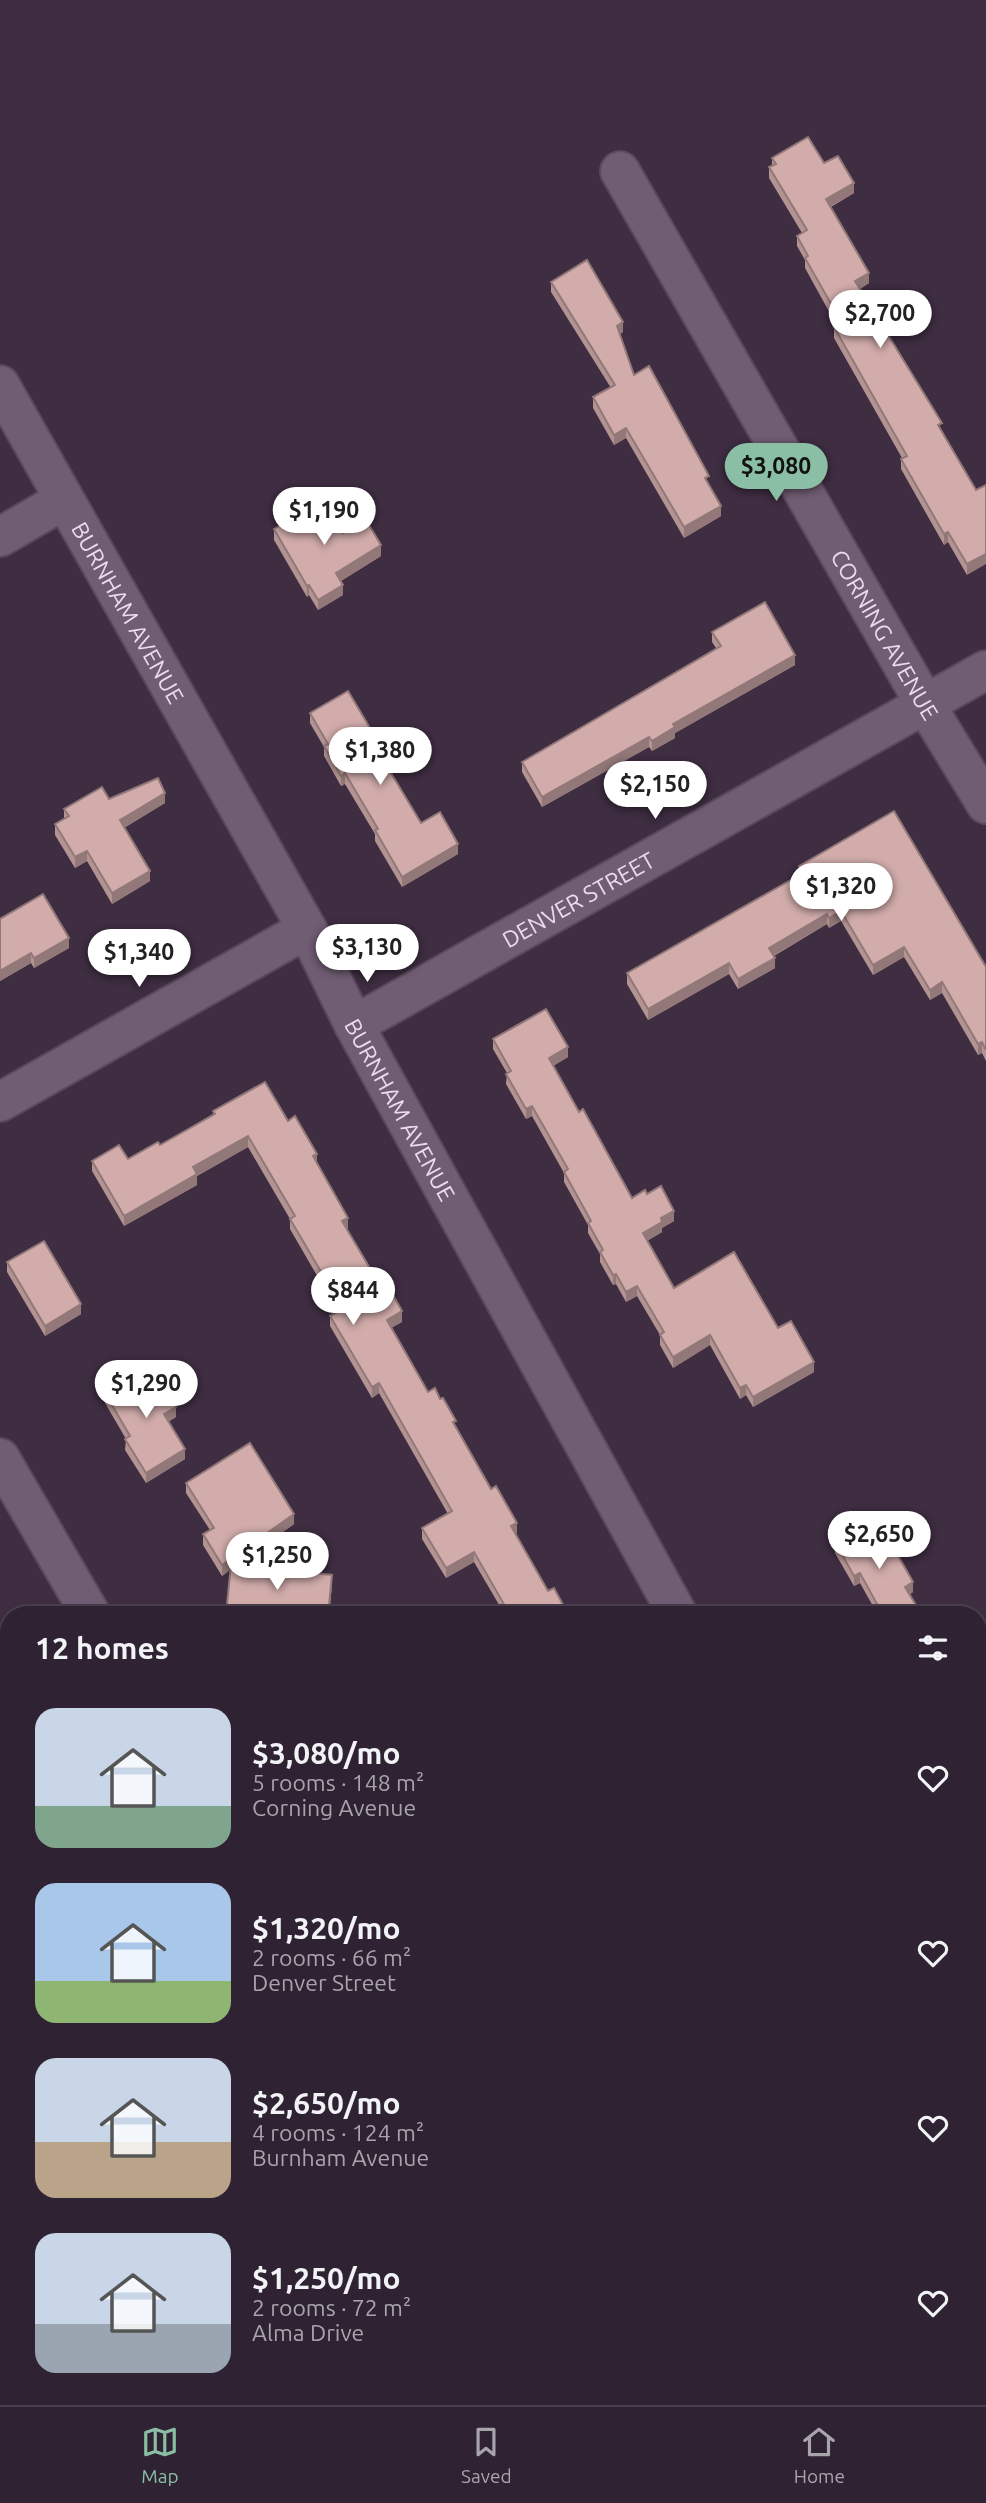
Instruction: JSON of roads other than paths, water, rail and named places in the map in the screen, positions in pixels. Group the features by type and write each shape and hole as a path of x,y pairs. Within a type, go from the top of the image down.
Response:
{"street":[{"name":"CORNING AVENUE","path":"620,171 925,704 986,804"},
{"name":"BURNHAM AVENUE","path":"0,385 307,929 354,1025 673,1606"},
{"path":"0,537 64,500"},
{"name":"DENVER STREET","path":"354,1025 986,670"},
{"path":"0,1102 307,929"},
{"path":"0,1458 86,1606"}]}
